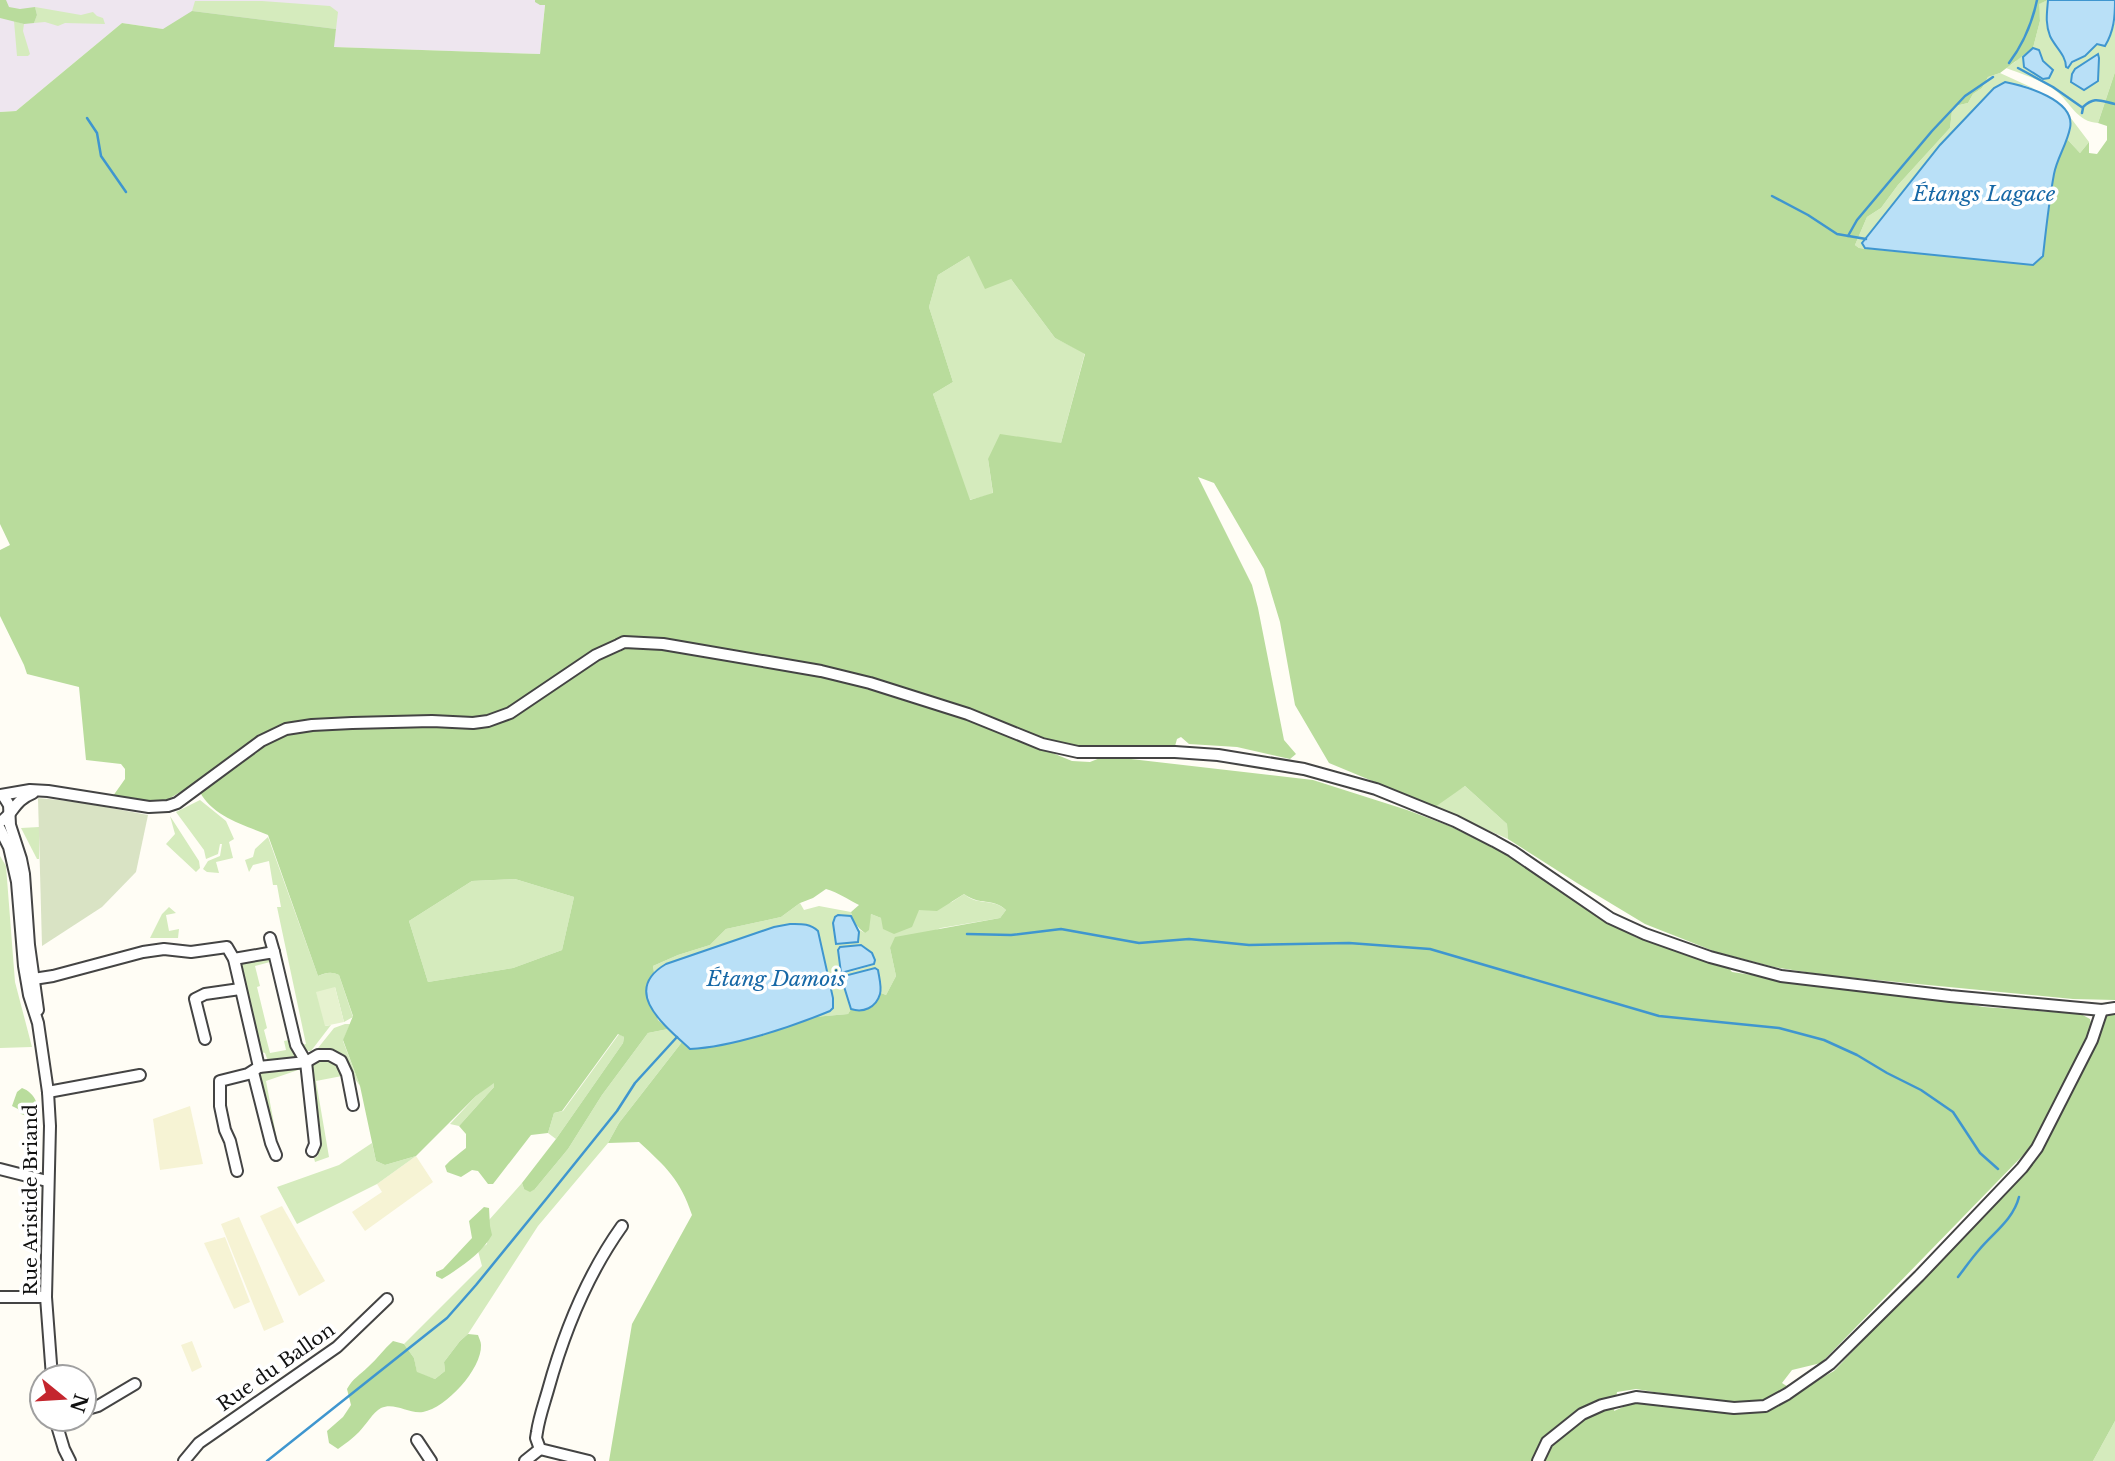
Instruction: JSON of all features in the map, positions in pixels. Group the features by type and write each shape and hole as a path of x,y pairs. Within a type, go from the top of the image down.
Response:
{"street":[{"path":"0,795 38,790 149,807 169,806 177,803 261,741 286,729 352,723 488,721 510,713 596,655 624,642 663,644 821,671 870,683 968,714 1042,744 1078,752 1218,755 1304,769 1376,789 1455,821 1494,841 1610,918 1645,934 1754,970 1781,976 1950,996 2102,1010 2115,1008"},
{"path":"0,822 23,797 38,790"},
{"name":"Rue Aristide Briand","path":"0,795 7,800 10,825 24,874 31,980 48,1092 50,1126 46,1297 51,1363"},
{"name":"Rue Aristide Briand","path":"0,829 9,847 18,882 21,945 31,980"},
{"path":"271,938 296,1045 306,1062 315,1144 312,1151"},
{"path":"31,980 143,952 164,949 191,952 228,947 234,959 271,1143 276,1155"},
{"path":"234,959 274,952"},
{"path":"205,1039 195,999 205,994 240,989"},
{"path":"1538,1461 1547,1442 1582,1414 1602,1405 1636,1397 1734,1408 1765,1406 1830,1364 2022,1168 2037,1148 2092,1040 2102,1010"},
{"path":"237,1171 222,1118 220,1081 256,1070 306,1062 324,1054 341,1060 347,1074 353,1105"},
{"path":"48,1092 140,1075"},
{"path":"0,1169 47,1181"},
{"path":"540,1449 536,1438 538,1424 558,1353 590,1279 622,1226"},
{"path":"0,1297 46,1297"},
{"name":"Rue du Ballon","path":"184,1461 199,1443 339,1346 387,1299"},
{"path":"98,1406 135,1384"},
{"path":"59,1433 70,1461"},
{"path":"417,1440 431,1461"},
{"path":"524,1461 540,1449"},
{"path":"540,1449 589,1461"}],"shaded area":[{"path":"0,0 545,0 545,4 540,54 333,47 336,29 163,29 122,23 16,111 0,112"},
{"path":"190,1106 203,1164 160,1170 153,1119"},
{"path":"416,1156 433,1182 365,1231 352,1212 382,1192 377,1184"},
{"path":"282,1206 325,1281 299,1296 260,1216"},
{"path":"239,1217 284,1322 264,1331 221,1224"},
{"path":"225,1237 250,1302 234,1309 204,1243"},
{"path":"192,1341 202,1367 192,1372 181,1345"}],"green space":[{"path":"0,0 6,0 9,7 35,7 37,15 34,23 24,24 0,18"},
{"path":"2048,0 2048,31 2066,67 2085,56 2097,44 2110,38 2115,21 2115,72 2098,123 2079,116 2050,87 2006,68 2020,55 2023,57 2024,67 2052,69 2043,61 2039,50 2033,48 2040,21 2038,4"},
{"path":"2048,0 2039,4 2040,21 2033,48 2000,73 1988,77 1968,103 1955,106 1950,128 1898,185 1881,208 1867,217 1855,245 1859,248 2033,265 2054,171 2067,139 2080,153 2089,142 2089,153 2097,154 2107,140 2107,126 2098,123 2115,72 2115,1000 2073,999 1825,975 1774,967 1716,952 1645,924 1508,839 1507,824 1465,786 1435,807 1329,763 1295,705 1280,622 1264,569 1214,483 1198,477 1252,585 1284,740 1296,754 1290,759 1237,747 1189,744 1181,737 1177,739 1175,746 1077,748 1048,740 961,707 963,716 1072,761 1090,762 1105,756 1313,780 1407,810 1452,827 1512,857 1560,891 1635,937 1726,965 1732,972 1984,1007 2081,1014 2090,1019 2092,1027 2031,1147 1821,1363 1792,1370 1782,1383 1796,1392 1834,1371 2041,1153 2096,1044 2104,1016 2115,1014 2115,1421 2093,1461 609,1461 632,1324 692,1215 671,1174 639,1142 608,1143 619,1123 682,1042 690,1049 704,1048 777,1030 814,1017 848,1014 851,1009 856,1011 872,1007 881,993 886,995 896,976 890,948 895,937 1000,918 1006,910 964,894 937,911 919,910 912,927 894,934 883,929 881,918 871,914 869,930 865,933 856,924 851,912 859,905 826,889 781,917 726,929 710,945 653,966 654,972 647,983 658,1020 668,1029 648,1033 602,1095 568,1149 535,1189 530,1192 524,1189 522,1183 556,1139 623,1043 624,1037 618,1034 562,1111 554,1113 548,1133 531,1135 493,1184 488,1184 478,1171 472,1170 461,1177 447,1172 445,1166 466,1148 466,1134 459,1126 494,1087 494,1083 476,1096 416,1156 385,1165 376,1161 360,1086 343,1040 353,1016 339,975 328,973 318,976 268,835 220,814 205,800 200,792 210,774 162,803 113,796 125,779 125,769 121,764 86,760 79,687 27,674 0,616 0,550 10,545 0,524 0,112 16,111 122,23 163,29 192,11 336,29 334,47 540,54 545,5 535,2","holes":["969,256 985,289 1011,279 1055,338 1085,354 1061,443 1000,434 988,459 993,493 970,500 933,394 953,382 929,307 938,275","515,879 574,897 562,950 513,968 428,982 409,921 472,881","1636,1389 1672,1395 1657,1404 1630,1404 1614,1411 1617,1392"]},
{"path":"195,1 262,1 330,6 338,12 336,29 192,11"},
{"path":"35,7 81,15 93,12 103,18 105,24 65,23 58,26 45,22 34,23 37,15"},
{"path":"14,21 24,24 23,31 30,54 28,56 17,56"},
{"path":"2000,73 2035,89 2023,85 1994,88 1940,145 1862,243 1865,248 1855,245 1867,217 1881,208 1898,185 1950,128 1955,106 1968,103 1988,77"},
{"path":"2067,113 2089,142 2080,153 2067,139 2071,125"},
{"path":"969,256 1011,279 1055,338 1085,353 1061,443 988,459 993,494 969,500 933,394 953,382 929,307 938,275"},
{"path":"1465,786 1507,824 1508,839 1433,806"},
{"path":"38,798 79,802 148,815 136,872 102,907 42,946"},
{"path":"200,800 226,821 234,839 229,842 233,858 216,862 219,873 203,869 208,861 220,856 222,844 218,854 206,859 204,850 176,812"},
{"path":"170,816 199,861 200,868 196,872 166,844 175,834"},
{"path":"39,827 39,859 37,859 21,828"},
{"path":"268,837 318,976 328,973 339,975 353,1017 344,1022 335,987 325,1026 331,1025 311,1051 300,1045 306,1044 277,907 281,907 277,885 273,885 269,861 253,865 249,872 245,860 253,857 255,849"},
{"path":"0,856 6,866 15,982 32,1047 0,1048"},
{"path":"515,879 574,897 562,950 513,968 428,982 409,921 472,881"},
{"path":"964,894 1006,910 1000,918 941,928 890,948 896,976 886,995 881,993 880,985 844,977 842,981 851,1009 848,1014 814,1017 829,1011 826,972 818,931 774,927 666,964 654,972 653,966 710,945 726,929 781,917 800,903 804,910 819,906 851,912 851,916 834,917 836,944 859,932 858,929 865,933 871,914 881,918 952,902","holes":["865,947 872,953 873,965 843,974"]},
{"path":"169,907 176,913 166,915 169,931 179,929 178,938 150,938 162,914"},
{"path":"269,957 270,962 255,966 270,1053 286,1050 284,1041 289,1040 291,1048 300,1057 272,1063 268,1061 265,1053 261,1052 240,962"},
{"path":"335,987 344,1022 325,1026 316,992"},
{"path":"350,1024 343,1041 360,1086 348,1069 314,1053 334,1028"},
{"path":"668,1029 682,1042 619,1123 608,1143 538,1226 468,1334 444,1362 445,1371 435,1379 417,1373 414,1358 404,1344 482,1266 478,1251 487,1244 489,1220 522,1183 524,1189 535,1189 568,1149 602,1095 648,1033"},
{"path":"619,1034 624,1037 623,1043 556,1139 548,1133 554,1113 563,1111"},
{"path":"324,1057 335,1063 342,1076 316,1081 329,1157 315,1162 314,1158 318,1156 312,1066 314,1060"},
{"path":"298,1066 301,1069 266,1081 277,1140 274,1141 259,1076 261,1073"},
{"path":"494,1082 494,1087 459,1126 450,1124 476,1096"},
{"path":"22,1088 36,1101 37,1110 30,1117 21,1114 12,1106 17,1092"},
{"path":"372,1143 376,1161 385,1165 416,1156 377,1184 297,1224 277,1187 339,1165"},
{"path":"484,1207 489,1208 492,1235 488,1242 456,1270 442,1279 436,1276 436,1272 443,1269 472,1238 469,1221"},
{"path":"468,1334 478,1335 480,1355 469,1376 442,1403 423,1412 391,1406 381,1408 357,1434 338,1449 329,1443 327,1431 343,1417 351,1405 347,1389 349,1385 393,1341 404,1344 414,1358 417,1372 435,1379 445,1371 444,1362"},
{"path":"2115,1421 2115,1461 2093,1461"}],"water":[{"path":"2048,0 2115,0 2113,24 2105,46 2097,44 2085,56 2066,67 2048,31"},
{"path":"2033,48 2039,50 2043,61 2053,70 2049,78 2043,79 2024,67 2023,57"},
{"path":"2098,54 2098,81 2084,90 2071,82 2075,69"},
{"name":"Étangs Lagace","path":"2005,82 2047,96 2057,102 2070,118 2069,134 2054,174 2043,256 2033,265 1865,248 1862,243 1940,145 1994,88"},
{"path":"838,915 851,916 859,932 858,942 836,944 833,923"},
{"name":"Étang Damois","path":"790,924 808,925 818,931 833,998 833,1008 830,1011 780,1030 690,1049 669,1030 651,1008 647,985 653,974 666,964"},
{"path":"861,945 872,953 874,964 841,973 838,950 840,947"},
{"path":"875,968 878,970 881,985 878,999 868,1008 851,1009 842,980 844,976"}],"waterway":[{"path":"2009,63 2027,33 2037,0"},
{"path":"2018,68 2053,87 2083,108 2082,113"},
{"path":"1848,236 1857,220 1932,131 1965,96 1993,77"},
{"path":"2083,107 2094,100 2115,104"},
{"path":"87,118 97,133 101,156 126,192"},
{"path":"1772,196 1837,234 1866,239"},
{"path":"967,934 1011,935 1061,929 1139,943 1189,939 1249,945 1349,943 1430,949 1659,1016 1779,1028 1824,1040 1921,1090 1953,1112 1980,1153 1998,1169"},
{"path":"267,1461 447,1318 617,1111 635,1083 677,1037"},
{"path":"1958,1277 2007,1219 2019,1197"}]}
